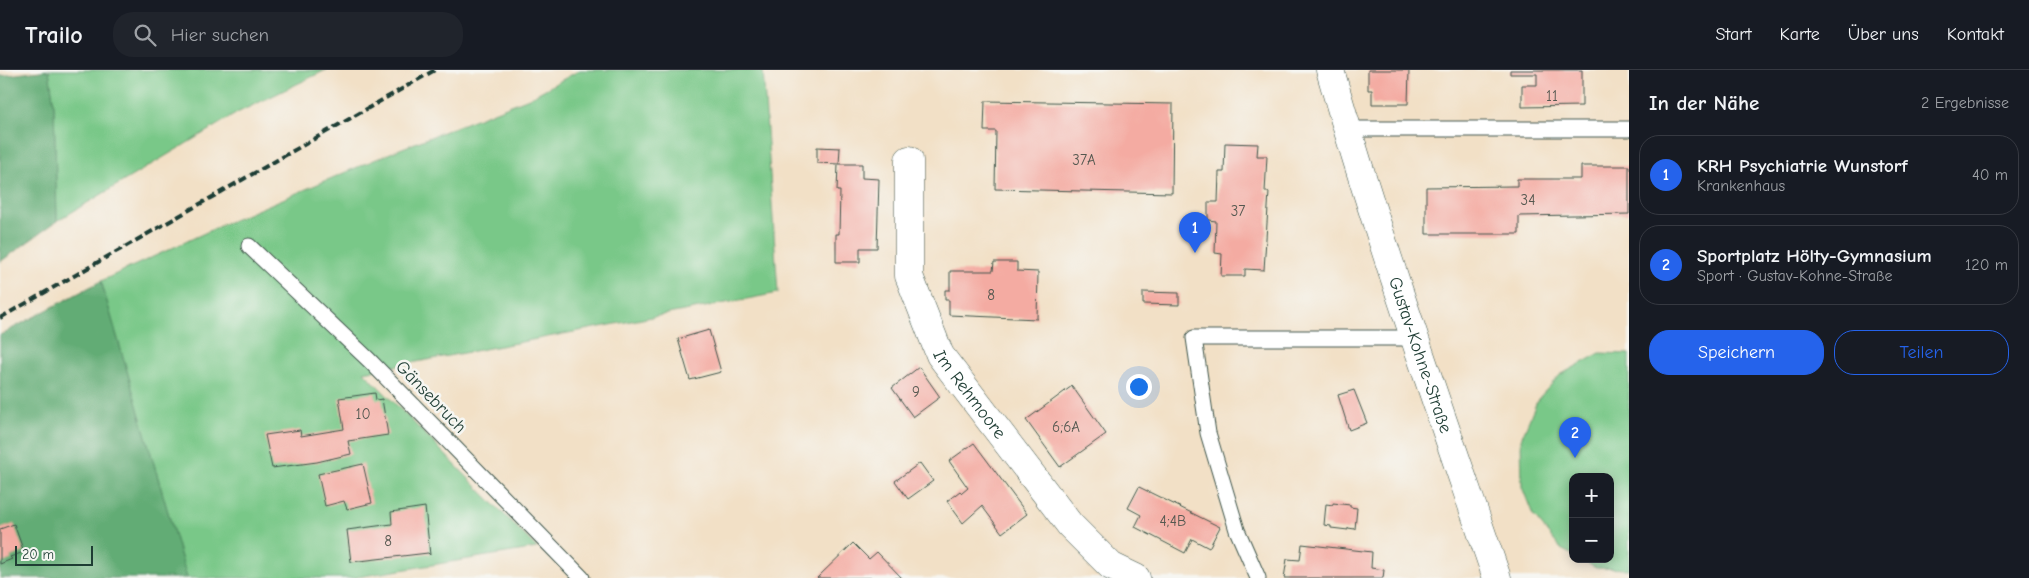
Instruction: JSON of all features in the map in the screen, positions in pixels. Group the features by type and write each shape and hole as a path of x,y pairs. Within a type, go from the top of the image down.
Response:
{"street":[{"name":"Gustav-Kohne-Straße","path":"1330,70 1414,338 1497,578"},
{"name":"Im Rehmoore","path":"909,160 910,276 940,355 1070,525 1111,566 1136,578"}],"lane":[{"path":"1347,129 1629,129"},
{"name":"Gänsebruch","path":"249,246 369,360 582,578"},
{"path":"1258,578 1237,530 1208,433 1194,338 1414,338"}],"green space":[{"path":"49,70 326,70 239,112 57,221 54,106"},
{"path":"49,70 54,106 57,221 0,262 0,76"},
{"path":"580,70 763,70 778,293 364,372 537,548 351,578 187,578 101,281 224,224 400,149 529,98"},
{"path":"101,281 187,578 0,578 0,335"},
{"path":"1600,353 1629,354 1629,569 1596,568 1587,563 1614,563 1614,473 1569,473 1569,553 1561,549 1533,515 1522,487 1521,439 1538,399 1560,375"}],"building":[{"path":"1368,70 1409,70 1408,104 1372,104 1372,90 1368,90"},
{"path":"1510,70 1582,70 1582,106 1522,107 1522,85 1537,85 1537,74 1510,74"},
{"path":"985,101 1173,104 1172,193 995,189 996,131 984,131"},
{"path":"1225,143 1258,144 1257,156 1267,156 1265,192 1269,192 1264,270 1245,269 1245,276 1221,276 1222,254 1215,253 1216,221 1208,220 1208,202 1218,202 1219,172 1224,172"},
{"path":"817,147 840,148 839,164 862,164 862,178 879,179 877,248 860,248 860,262 836,262 836,234 839,234 840,191 837,191 838,164 817,163"},
{"path":"1581,166 1629,166 1629,214 1519,216 1519,234 1426,234 1426,187 1517,186 1517,179 1581,179"},
{"path":"994,262 1017,262 1017,271 1038,272 1037,319 949,315 949,300 945,300 945,290 950,290 950,271 993,271"},
{"path":"1143,292 1179,293 1179,305 1143,304"},
{"path":"709,330 721,372 690,380 678,339"},
{"path":"919,367 940,397 913,417 892,388"},
{"path":"1072,386 1106,434 1060,467 1026,420"},
{"path":"1354,390 1367,423 1349,430 1338,395"},
{"path":"375,393 376,400 382,399 388,435 348,441 351,454 317,462 272,468 265,435 300,430 301,436 344,429 339,398"},
{"path":"974,443 1027,514 1002,533 982,506 963,523 947,501 960,491 962,493 968,488 949,461"},
{"path":"920,463 933,481 908,499 895,481"},
{"path":"363,464 372,503 347,509 344,501 325,506 318,474"},
{"path":"1139,487 1220,527 1209,548 1192,539 1185,553 1135,527 1141,515 1128,508"},
{"path":"1333,503 1350,505 1350,507 1357,508 1355,529 1331,528 1331,526 1324,525 1326,504 1333,505"},
{"path":"425,507 430,555 428,553 351,562 347,530 392,524 391,512"},
{"path":"14,524 24,552 10,557 12,559 0,564 0,529"},
{"path":"853,543 869,559 877,552 902,578 817,578"},
{"path":"1302,544 1372,552 1371,568 1384,570 1383,578 1284,578 1287,559 1300,560"}],"railway":[{"path":"0,318 435,70"}],"place":[{"name":"KRH Psychiatrie Wunstorf","path":"1195,253"},
{"name":"Sportplatz Hölty-Gymnasium","path":"1575,458"}]}
